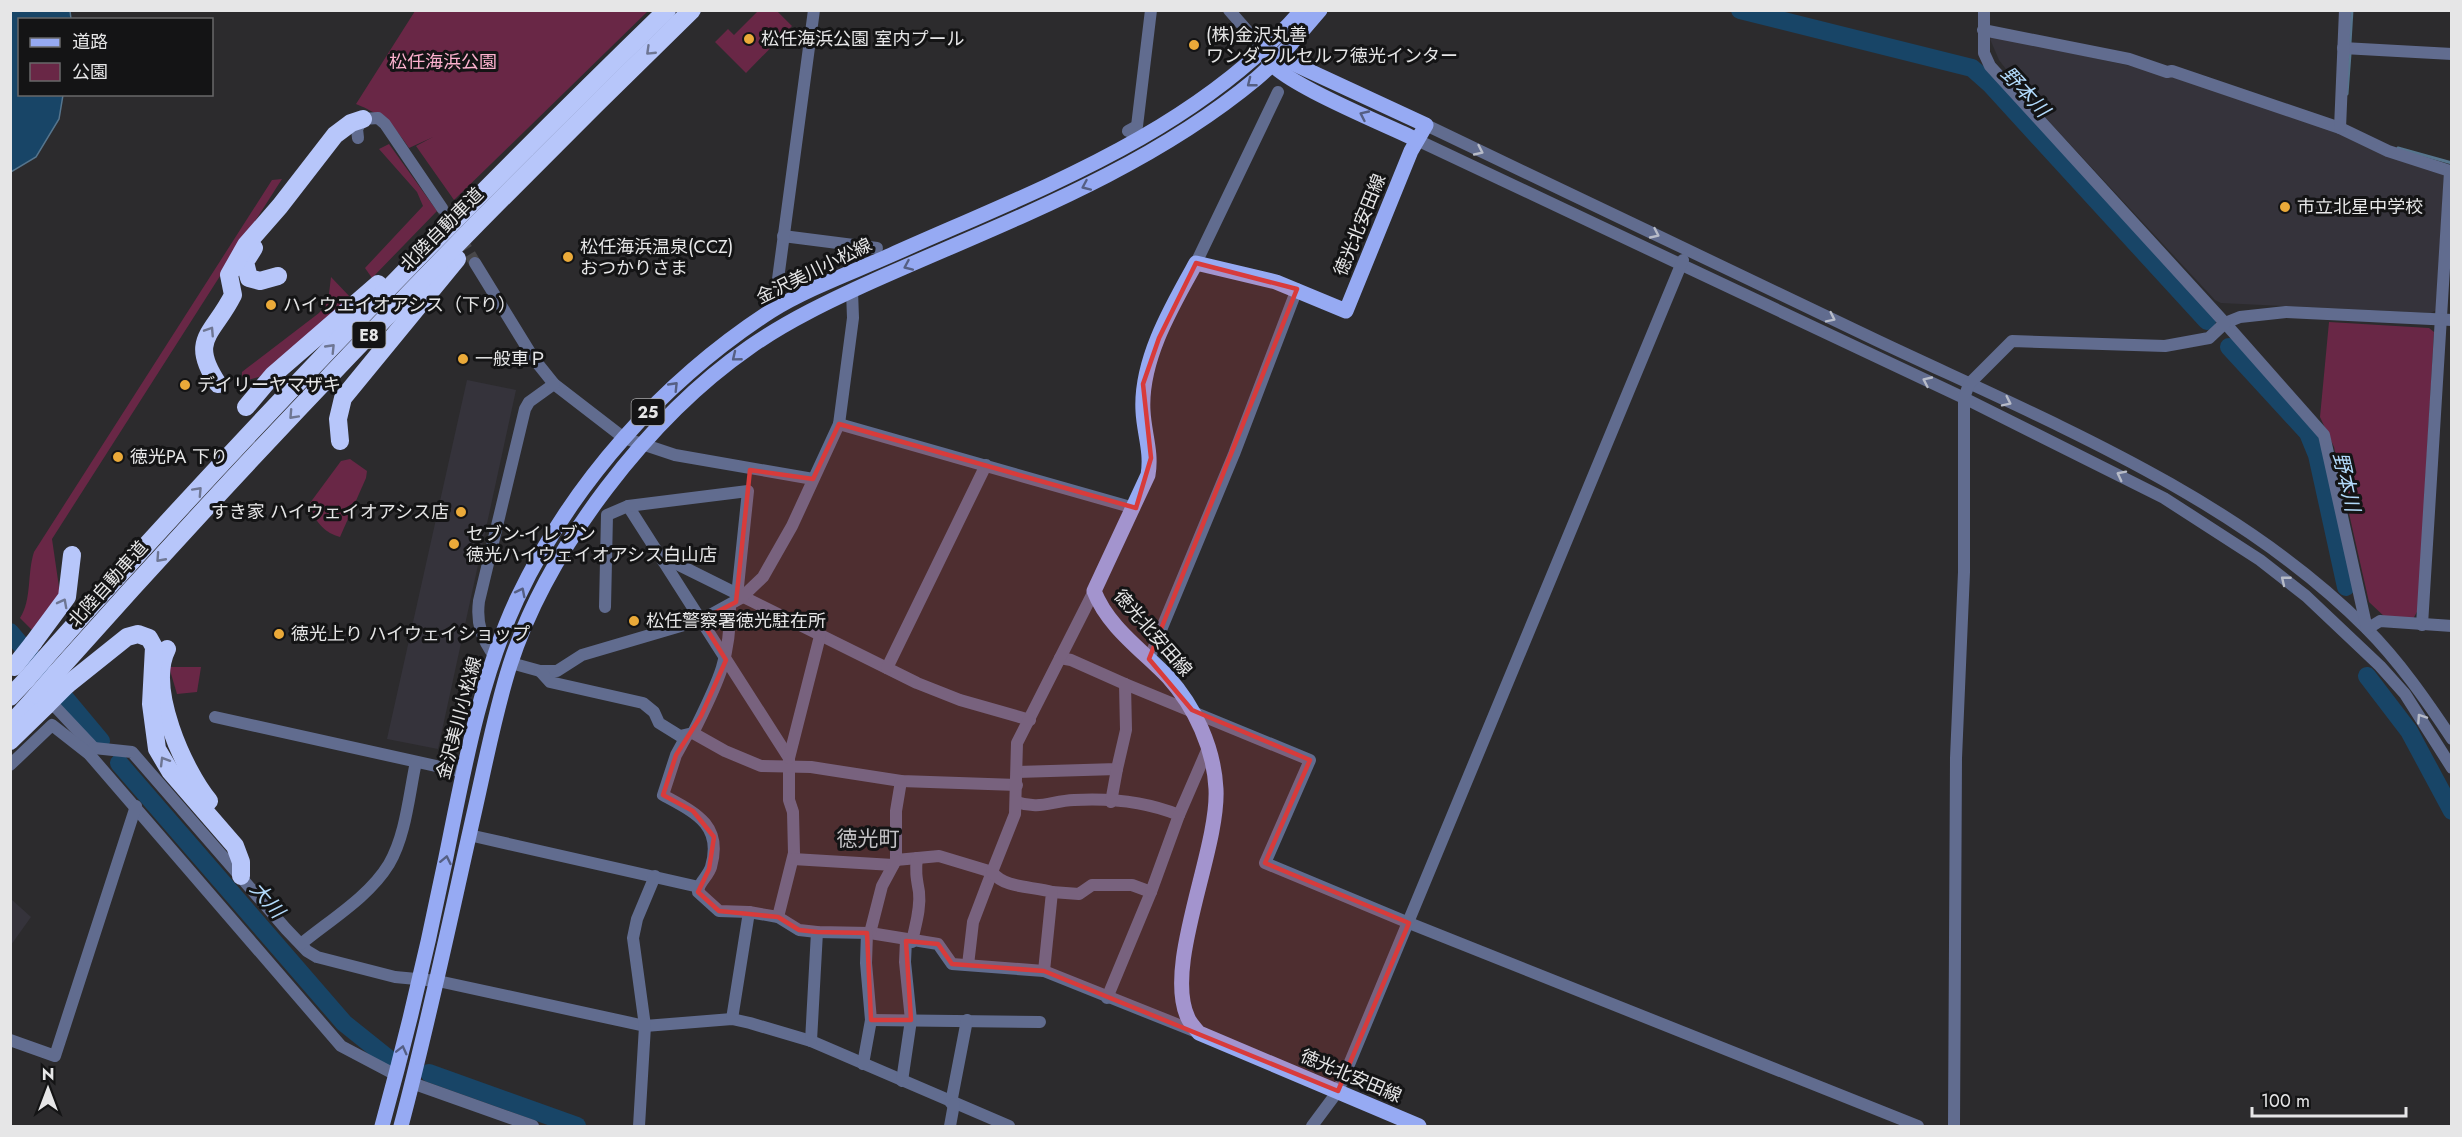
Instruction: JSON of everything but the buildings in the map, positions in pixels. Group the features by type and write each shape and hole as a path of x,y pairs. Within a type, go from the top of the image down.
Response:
{"highway":[{"name":"北陸自動車道","path":"10,725 42,700 62,679 302,406 667,10"},
{"name":"北陸自動車道","path":"10,697 15,668 45,658 293,388 575,112 692,10"},
{"path":"246,407 273,375 396,268 545,124 575,112"},
{"path":"340,441 338,419 343,398 575,112"},
{"path":"278,276 255,280 247,274 245,262 338,137 363,119"},
{"path":"218,384 204,361 204,341 233,295 229,280 231,268 246,245 280,206 334,135 351,123 363,119"},
{"path":"15,668 67,597 72,555"},
{"path":"62,679 127,637 138,634 149,638 154,647 150,705 158,749 170,771 235,846 240,856 240,876"},
{"path":"167,649 162,663 162,686 179,748 200,790 245,845 248,860 240,876"},
{"path":"10,741 42,700"}],"main road":[{"name":"金沢美川小松線","path":"382,1126 420,980 463,772 495,657 516,602 544,547 561,519 624,438 681,378 774,309 1038,191 1115,152 1185,111 1264,50 1302,10"},
{"name":"金沢美川小松線","path":"400,1126 438,981 469,835 511,663 529,618 559,559 579,526 641,444 707,381 750,346 852,291 1110,174 1207,117 1275,61 1320,10"},
{"path":"1264,50 1295,82 1417,140"},
{"path":"1275,61 1426,125"},
{"name":"徳光北安田線","path":"1419,1126 1198,1033 1188,1018 1181,979 1215,804 1214,775 1208,748 1192,710 1169,678 1108,618 1094,591 1148,475 1151,458 1143,412 1143,384 1159,338 1196,263 1297,289 1346,311 1417,140 1426,125"}],"street":[{"path":"774,309 814,10"},
{"path":"1128,131 1137,126 1152,10"},
{"path":"1229,10 1264,50"},
{"path":"1984,10 1984,53 1990,66 2324,435 2367,629"},
{"path":"2340,128 2345,10"},
{"path":"1983,30 2129,58 2340,128 2388,152 2450,171 2447,320 2422,625"},
{"path":"2343,48 2451,54"},
{"path":"1196,263 1278,92"},
{"path":"358,138 357,129 363,119 378,118 386,124 442,208"},
{"path":"1426,125 2081,438 2206,506 2297,568 2367,629 2424,696 2451,739"},
{"path":"1417,140 1964,398 2164,498 2260,560 2306,596 2380,666 2405,694 2451,768"},
{"path":"783,236 877,248"},
{"path":"1312,1126 1338,1090 1680,266 1689,250"},
{"path":"475,262 534,359 554,384 624,438 675,454 750,470 813,479"},
{"path":"1149,659 1234,454 1297,289"},
{"path":"511,663 540,671 557,671 582,655 701,620 736,600 763,577 792,526 839,424 853,318 852,291"},
{"path":"1953,1126 1956,758 1964,572 1964,398 1969,384 2012,341 2165,346 2209,338 2225,323 2240,317 2286,312 2447,320"},
{"path":"495,657 484,642 477,618 479,601 525,408 529,402 554,384"},
{"path":"839,424 1134,508"},
{"path":"887,668 986,465"},
{"path":"750,470 736,600 726,660 690,734 676,755 663,795 693,811 707,824 714,837 712,866 698,892 718,911 749,912 778,917 799,930 868,933 938,944 952,964 1044,971 1198,1033"},
{"path":"605,607 608,515 628,506 748,491"},
{"path":"628,506 789,762"},
{"path":"663,561 671,561 736,600 960,700 1030,720"},
{"path":"968,965 973,922 1011,827 1016,802 1017,743 1094,591"},
{"path":"2367,629 2380,621 2451,626"},
{"path":"778,917 793,859 793,812 789,800 789,762 820,636"},
{"path":"1060,658 1071,660 1310,760 1265,863 1409,923 1918,1126"},
{"path":"15,668 92,751 136,806 341,1046 396,1075"},
{"path":"540,671 550,682 644,704 654,712 659,723 680,736 690,734 761,766 789,762 901,781 1017,786"},
{"path":"1111,802 1111,789 1126,730 1125,684"},
{"path":"215,717 463,772"},
{"path":"10,765 52,725 92,751 132,752 301,944 317,957 328,961 395,977 438,981 645,1026 732,1019 811,1041 952,1104 1009,1126"},
{"path":"1107,998 1208,748"},
{"path":"301,944 360,897 389,864 398,845 416,762"},
{"path":"1017,772 1117,769"},
{"path":"862,1064 871,1020 866,963 868,933 882,885 894,863 896,811 901,781"},
{"path":"1016,802 1046,806 1054,802 1076,800 1154,805 1179,815"},
{"path":"10,1040 55,1056 136,806"},
{"path":"469,835 699,887"},
{"path":"793,859 894,863 939,856 992,872 995,877 1019,886 1033,886 1079,894 1092,885 1132,885 1150,892"},
{"path":"902,1081 911,1020 905,962 918,908 919,891 915,882 917,858"},
{"path":"639,1126 645,1026 633,938 637,919 655,876"},
{"path":"1044,971 1052,891"},
{"path":"732,1019 749,912"},
{"path":"811,1041 817,932"},
{"path":"871,1020 1040,1022"},
{"path":"950,1126 967,1020"},
{"path":"412,1083 533,1126"}],"highlighted area":[{"path":"1196,263 1297,289 1149,659 1192,710 1310,760 1265,863 1409,923 1338,1091 1044,971 952,964 938,944 906,941 911,1020 871,1020 867,933 799,930 778,917 719,911 698,892 709,869 714,837 693,811 663,795 676,755 701,716 726,660 701,620 736,602 750,470 813,479 839,424 1136,508 1151,458 1143,384 1159,338"}],"shaded area":[{"name":"市立北星中学校","path":"1993,36 2172,75 2337,130 2444,175 2436,310 2431,313 2221,303 2215,300 2030,101 1999,60 1990,39"},
{"path":"467,380 516,390 438,749 387,739"},
{"path":"11,899 31,917 11,945"}],"green space":[{"name":"松任海浜公園","path":"415,11 648,11 454,200 416,146 433,137 409,148 387,122 356,104"},
{"name":"松任海浜公園 室内プール","path":"758,11 777,11 792,26 746,73 715,42 728,29 734,35"},
{"path":"389,144 437,211 372,278 365,268 423,206 417,192 379,149"},
{"path":"282,179 52,539 60,594 33,631 20,618 28,595 34,552 272,180"},
{"path":"331,277 351,298 259,377 248,380 242,377 242,372 319,313 328,302"},
{"path":"2329,322 2429,328 2434,332 2418,610 2413,619 2386,618 2369,602 2334,447 2320,417"},
{"path":"350,459 367,471 340,537 329,532 320,524 313,514 310,503 341,461"},
{"path":"169,667 201,667 197,692 177,694"}],"water":[{"path":"11,10 70,11 71,18 18,18 18,96 63,96 59,119 36,157 11,172"}],"waterway":[{"name":"野本川","path":"1740,10 1972,68 1990,84 2207,321"},
{"path":"2350,43 2352,10"},
{"path":"2347,94 2350,54"},
{"path":"2398,148 2452,163"},
{"name":"野本川","path":"2229,347 2308,433 2317,455 2346,587"},
{"name":"大川","path":"10,632 101,741"},
{"name":"野本川","path":"2367,676 2409,731 2452,811"},
{"name":"大川","path":"119,763 344,1023 389,1059"},
{"name":"大川","path":"429,1073 577,1126"}],"tunnel":[{"path":"442,208 475,263"}],"place":[{"name":"松任海浜公園 室内プール","path":"749,39"},
{"name":"(株)金沢丸善 ワンダフルセルフ徳光インター","path":"1194,45"},
{"name":"市立北星中学校","path":"2285,207"},
{"name":"松任海浜温泉(CCZ) おつかりさま","path":"568,257"},
{"name":"ハイウエイオアシス（下り）","path":"271,305"},
{"name":"一般車Ｐ","path":"463,359"},
{"name":"デイリーヤマザキ","path":"185,385"},
{"name":"徳光PA 下り","path":"118,457"},
{"name":"すき家 ハイウェイオアシス店","path":"461,512"},
{"name":"セブン-イレブン 徳光ハイウェイオアシス白山店","path":"454,544"},
{"name":"松任警察署徳光駐在所","path":"634,621"},
{"name":"徳光上り ハイウェイショップ","path":"279,634"}],"district":[{"name":"徳光町","path":"868,839"}]}
